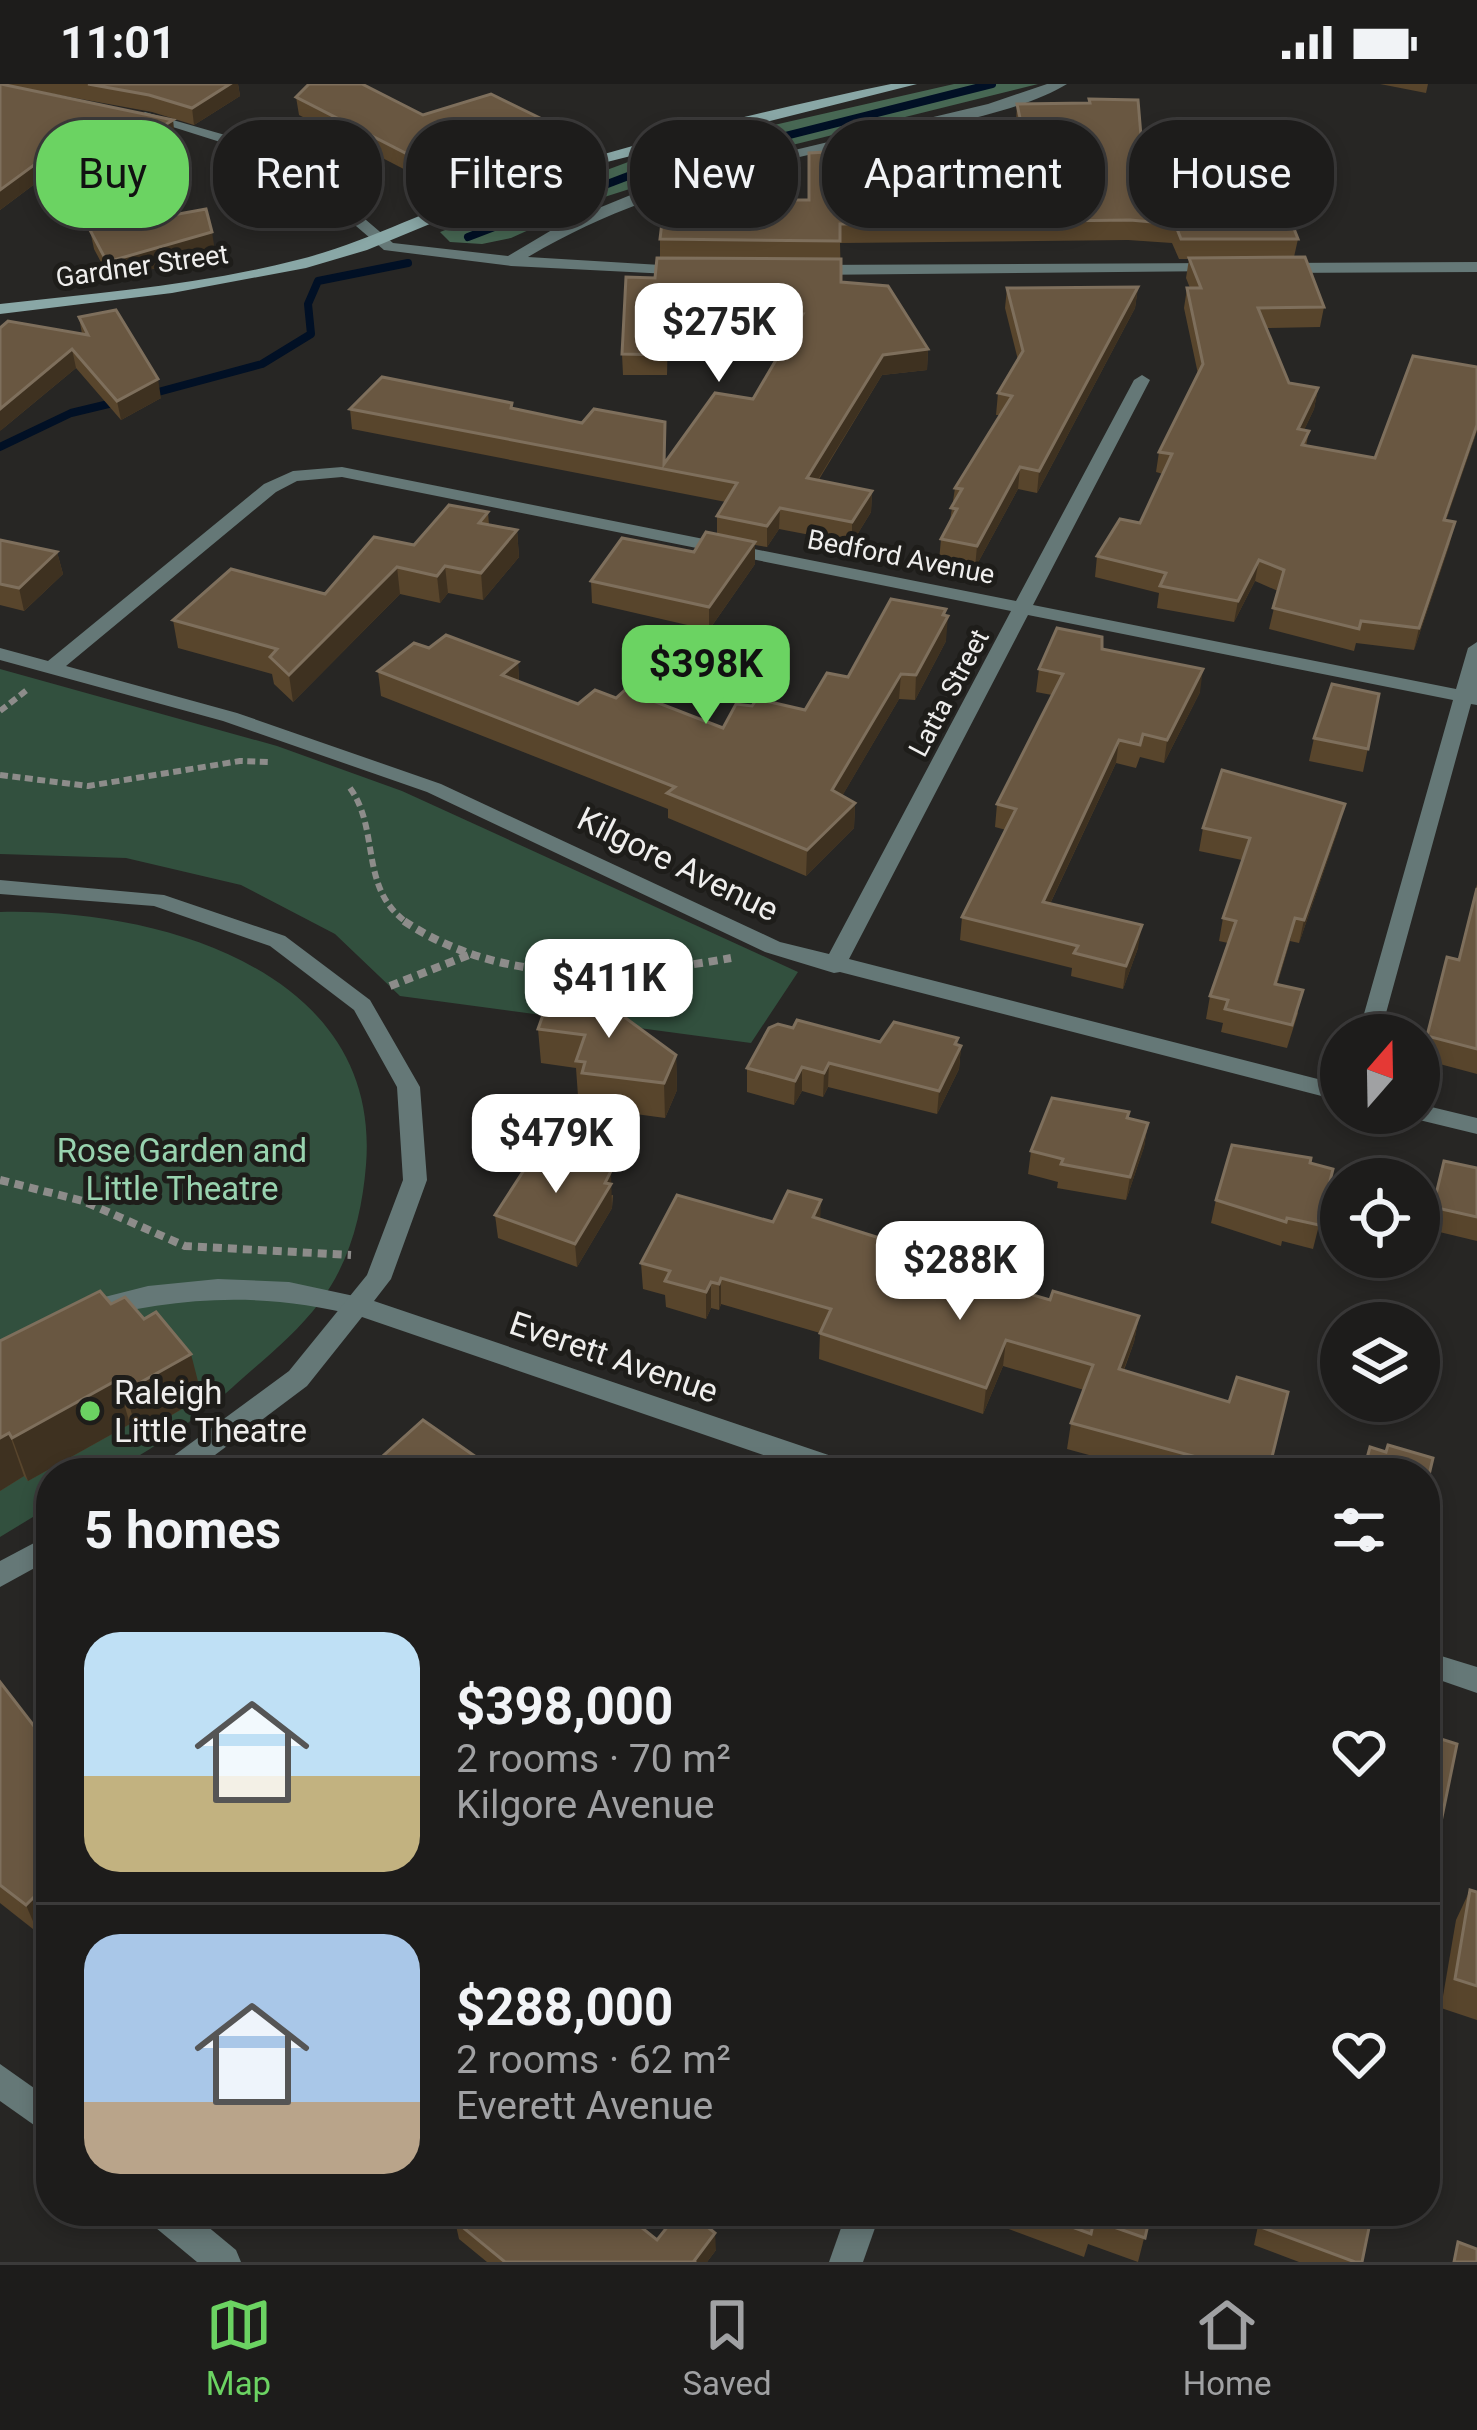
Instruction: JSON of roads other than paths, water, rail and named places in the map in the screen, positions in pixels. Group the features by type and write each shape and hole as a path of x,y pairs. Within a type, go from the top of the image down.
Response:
{"street":[{"name":"Gardner Street","path":"0,309 242,276 376,239 487,194 644,145 910,84"},
{"path":"511,261 554,230 687,182 1060,84"},
{"path":"117,112 201,130 272,159 335,198 376,239 398,249 511,261 720,270"},
{"path":"1264,268 1477,267"},
{"path":"791,270 1240,268"},
{"name":"Latta Street","path":"834,966 1142,380"},
{"name":"Bedford Avenue","path":"53,667 270,488 314,472 342,472 1470,698"},
{"path":"1375,1014 1470,698 1477,648"},
{"name":"Kilgore Avenue","path":"0,654 296,737 434,788 773,947 1320,1088"},
{"path":"0,886 113,890 232,919 316,964 355,996 404,1064 420,1146 410,1216 359,1306 286,1389 192,1458"},
{"path":"1440,1117 1477,1126"},
{"name":"Everett Avenue","path":"52,1322 145,1295 216,1287 289,1290 359,1306 804,1458"},
{"path":"0,1575 36,1554"},
{"path":"1440,1668 1477,1680"},
{"path":"0,2080 36,2109"},
{"path":"180,2226 224,2262"},
{"path":"847,2262 859,2226"}],"waterway":[{"path":"468,237 631,175 992,84"},
{"path":"147,395 262,364 311,334 308,304 318,281 408,263"},
{"path":"0,447 71,413 121,401"}],"place":[{"name":"Raleigh Little Theatre","path":"90,1411"}],"park label":[{"name":"Rose Garden and Little Theatre","path":"182,1169"}]}
